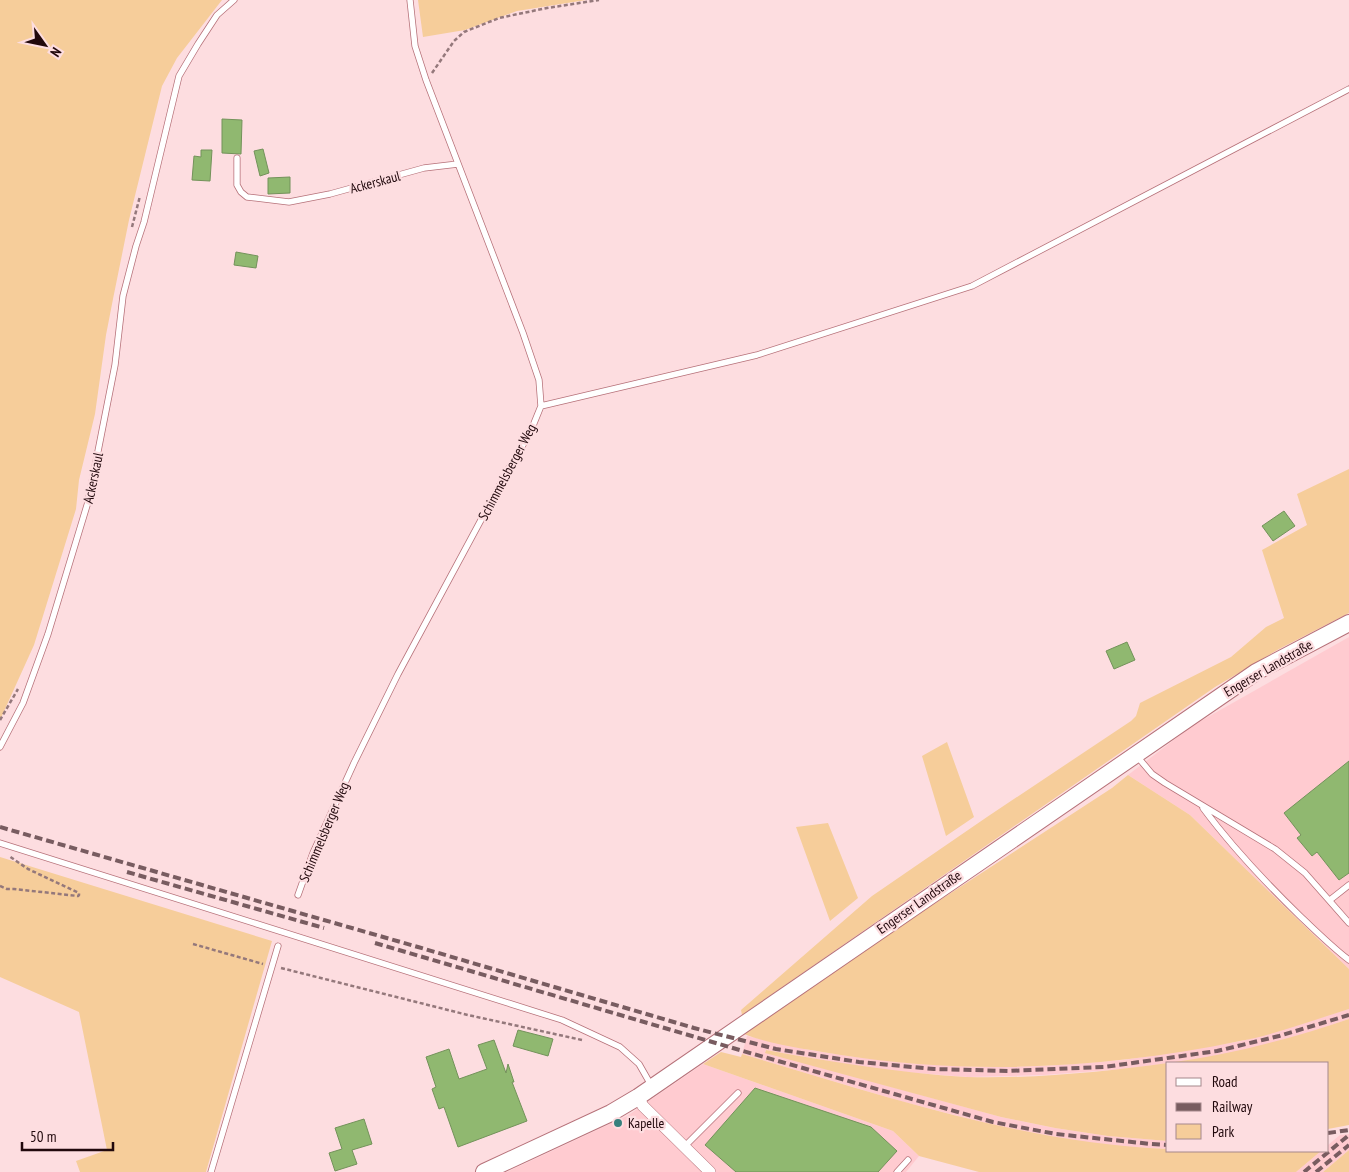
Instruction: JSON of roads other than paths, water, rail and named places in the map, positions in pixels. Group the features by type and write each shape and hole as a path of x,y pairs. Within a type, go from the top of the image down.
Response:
{"main road":[{"name":"Engerser Landstraße","path":"484,1172 611,1113 638,1097 1256,672 1349,623"}],"street":[{"path":"638,1097 643,1106 710,1172"}],"lane":[{"name":"Ackerskaul","path":"0,747 23,703 51,625 88,502 115,365 123,296 144,222 148,198 180,76 217,16 234,0"},
{"name":"Schimmelsberger Weg","path":"298,895 313,853 380,709 509,468 530,434 541,406 539,380 426,80 415,46 410,0"},
{"path":"541,406 757,355 972,286 1349,89"},
{"name":"Ackerskaul","path":"237,158 237,186 241,192 247,197 289,202 330,194 424,168 458,164"},
{"path":"1135,754 1152,774 1275,849 1306,872 1349,923"},
{"path":"1200,804 1220,832 1257,873 1320,935 1349,960"},
{"path":"0,843 562,1020 620,1046 639,1064 652,1086"},
{"path":"1330,900 1349,885"},
{"path":"211,1172 278,946"},
{"path":"685,1146 738,1093"},
{"path":"898,1172 908,1160"}],"railway":[{"path":"0,827 694,1028 776,1049 859,1062 934,1069 1008,1071 1104,1067 1217,1051 1279,1036 1349,1015"},
{"path":"127,872 324,928"},
{"path":"375,943 993,1122 1056,1134 1166,1145"},
{"path":"1329,1133 1349,1130"},
{"path":"1329,1151 1349,1135"},
{"path":"1316,1172 1349,1145"},
{"path":"1304,1172 1328,1152"}],"place":[{"name":"Kapelle","path":"618,1123"}]}
